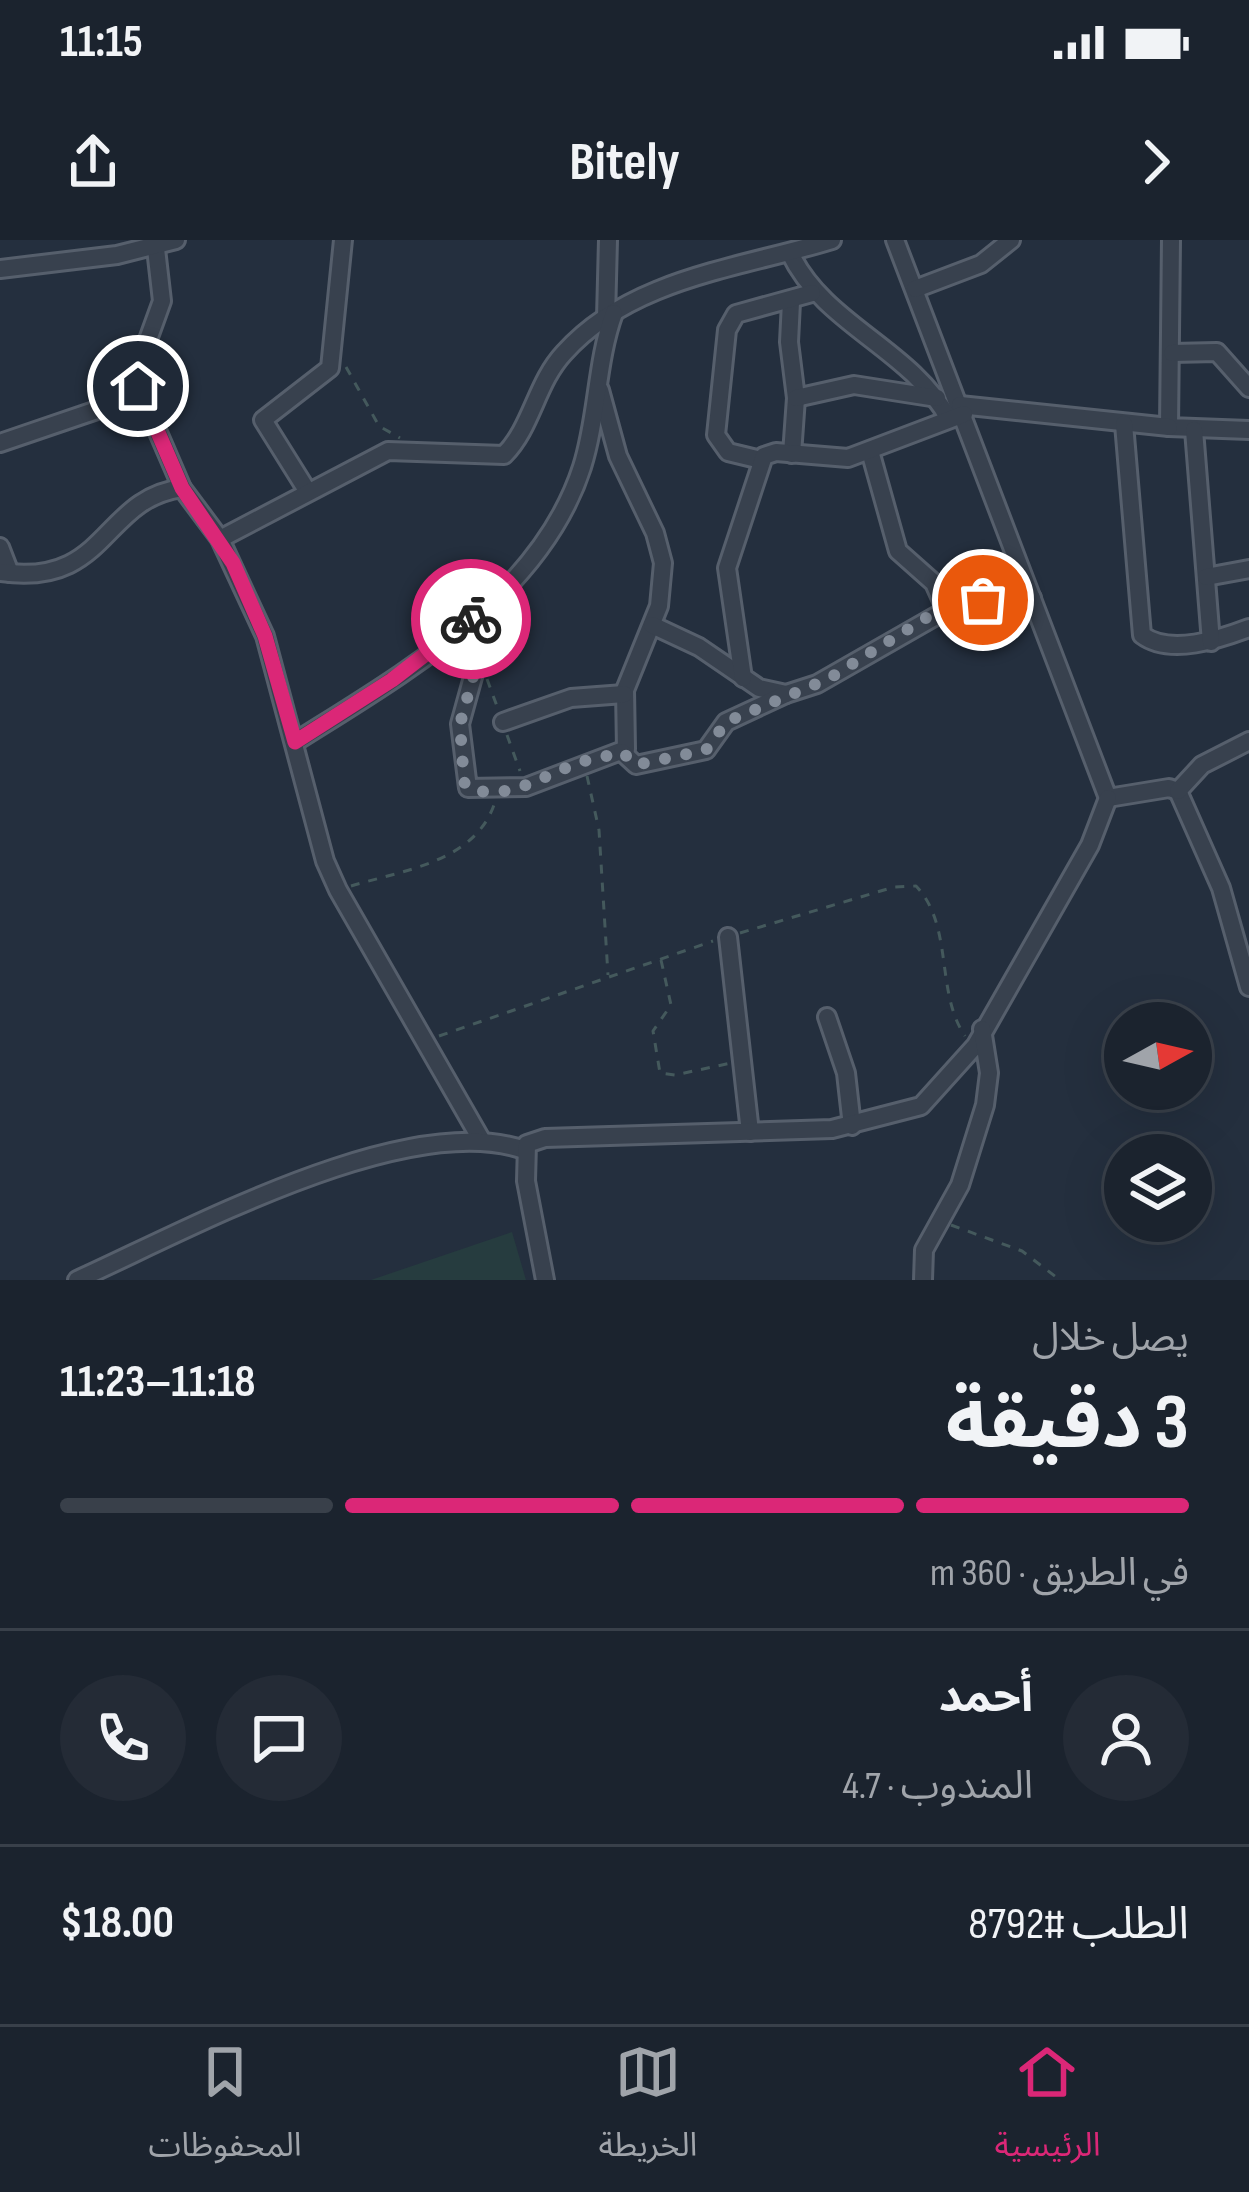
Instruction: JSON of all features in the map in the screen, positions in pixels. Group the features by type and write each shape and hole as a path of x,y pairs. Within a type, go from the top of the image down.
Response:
{"street":[{"path":"0,268 176,240"},
{"path":"308,491 263,420 330,368 336,268 343,240"},
{"path":"295,742 392,680 494,601 522,571 566,507 600,390 610,315 608,240"},
{"path":"220,539 388,451 504,455 517,441 544,378 580,337 610,315 653,290 832,240"},
{"path":"77,1280 316,1174 389,1153 482,1141 524,1150 545,1138 852,1126 920,1106 941,1090 976,1045 1090,845 1108,798 895,240"},
{"path":"915,290 981,264 1011,240"},
{"path":"1169,428 1171,240"},
{"path":"156,243 162,301 138,371 141,395 182,488 220,539 265,636 318,839 338,890 482,1141"},
{"path":"801,246 812,293 893,353 958,413"},
{"path":"812,293 736,314 727,330 716,435 728,452 761,460 776,452 848,458 958,413 1249,430"},
{"path":"791,302 788,342 796,398 792,454"},
{"path":"1172,352 1217,352 1249,388"},
{"path":"796,398 854,385 938,398"},
{"path":"494,601 465,697 461,750 468,788 526,787 584,761 622,752 627,746 624,694 652,625 663,582 659,547 618,456 600,390"},
{"path":"0,443 141,395"},
{"path":"1124,424 1142,635 1152,642 1211,642 1249,628"},
{"path":"1194,430 1211,642"},
{"path":"870,451 898,551 934,583 946,610"},
{"path":"743,677 727,568 761,460"},
{"path":"0,547 5,573 65,568 84,560 147,497 182,488"},
{"path":"1206,577 1249,569"},
{"path":"622,752 636,765 700,753 726,722 828,679 946,610 983,600 1032,598"},
{"path":"652,625 699,647 743,677 786,694"},
{"path":"503,722 571,698 624,694"},
{"path":"1178,791 1202,765 1249,741"},
{"path":"1108,798 1169,788 1178,791 1221,888 1249,987"},
{"path":"728,937 750,1132"},
{"path":"827,1017 846,1072 852,1126"},
{"path":"923,1280 924,1250 943,1222 986,1105 989,1072 982,1028"},
{"path":"524,1150 545,1280"}],"path":[{"path":"334,339 379,426 424,449"},
{"path":"584,761 598,830 600,921 608,977"},
{"path":"338,890 434,861 475,840 498,791"},
{"path":"661,958 670,1005 652,1031 660,1072 675,1076 744,1059"},
{"path":"943,1222 1022,1251 1060,1280"}],"green space":[{"path":"512,1232 526,1280 371,1280"}],"way so far":[{"path":"471,619 494,601 460,724 464,782 484,792 526,787 569,766 622,752 636,765 700,753 732,718 828,679 926,618 983,600"}],"route":[{"path":"138,386 182,488 233,563 265,636 295,742 392,680 471,619"}]}
